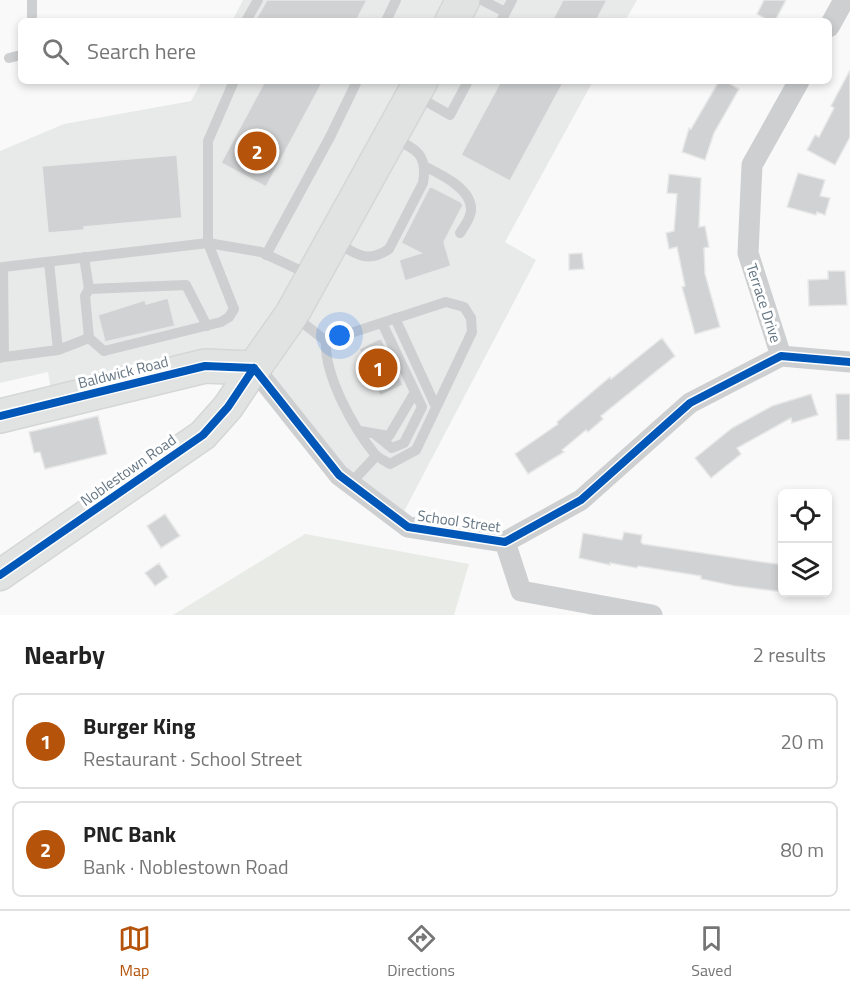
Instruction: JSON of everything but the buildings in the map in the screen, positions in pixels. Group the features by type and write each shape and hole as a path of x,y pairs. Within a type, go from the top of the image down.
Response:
{"main road":[{"path":"454,18 463,0"},
{"name":"Noblestown Road","path":"0,575 203,435 228,407 292,314 417,88"},
{"name":"Baldwick Road","path":"0,416 205,366 254,368"}],"street":[{"path":"832,22 844,0"},
{"name":"Terrace Drive","path":"781,356 748,253 752,165 797,84"},
{"path":"781,356 850,362"},
{"name":"School Street","path":"254,368 339,475 408,528 505,542 581,500 690,403 781,356"},
{"path":"505,542 521,591 652,615"}],"lane":[{"path":"32,0 32,18"},
{"path":"248,18 258,0"},
{"path":"387,18 396,0"},
{"path":"482,0 503,16 512,0"},
{"path":"9,57 18,56"},
{"path":"84,257 89,289 86,296 89,338 104,351 207,326 229,317 234,309 207,243 208,141 233,84"},
{"path":"267,255 356,84"},
{"path":"417,88 450,115 466,84"},
{"path":"333,241 362,256 371,258 389,249 423,183 424,166 416,149 390,137"},
{"path":"424,166 450,182 464,193 469,201 471,215 460,233"},
{"path":"89,338 58,350 2,358 2,267 207,243 261,252 313,276"},
{"path":"49,262 58,350"},
{"path":"89,289 186,285 207,326"},
{"path":"446,302 464,307 471,318 472,332 416,450 390,464 376,456 348,412 332,378 325,355 326,341 446,302"},
{"path":"292,314 326,341"},
{"path":"395,318 436,407"},
{"path":"374,433 393,448 404,443 422,407 382,323"},
{"path":"360,431 389,436 415,392"},
{"path":"350,484 376,456"}],"shaded area":[{"path":"243,0 637,0 627,18 234,18"},
{"path":"200,84 591,84 505,242 536,260 399,521 339,475 254,368 53,403 48,372 0,383 0,151 64,124 191,101"},
{"path":"305,534 469,564 454,615 173,615"}],"cycle path":[{"path":"254,368 339,475 408,527 505,542 581,500 690,403 781,356 850,362"},
{"path":"0,416 205,366 254,368"},
{"path":"0,575 203,435 228,407 254,368"}],"place":[{"name":"PNC Bank","path":"257,151"},
{"name":"Burger King","path":"378,368"}]}
